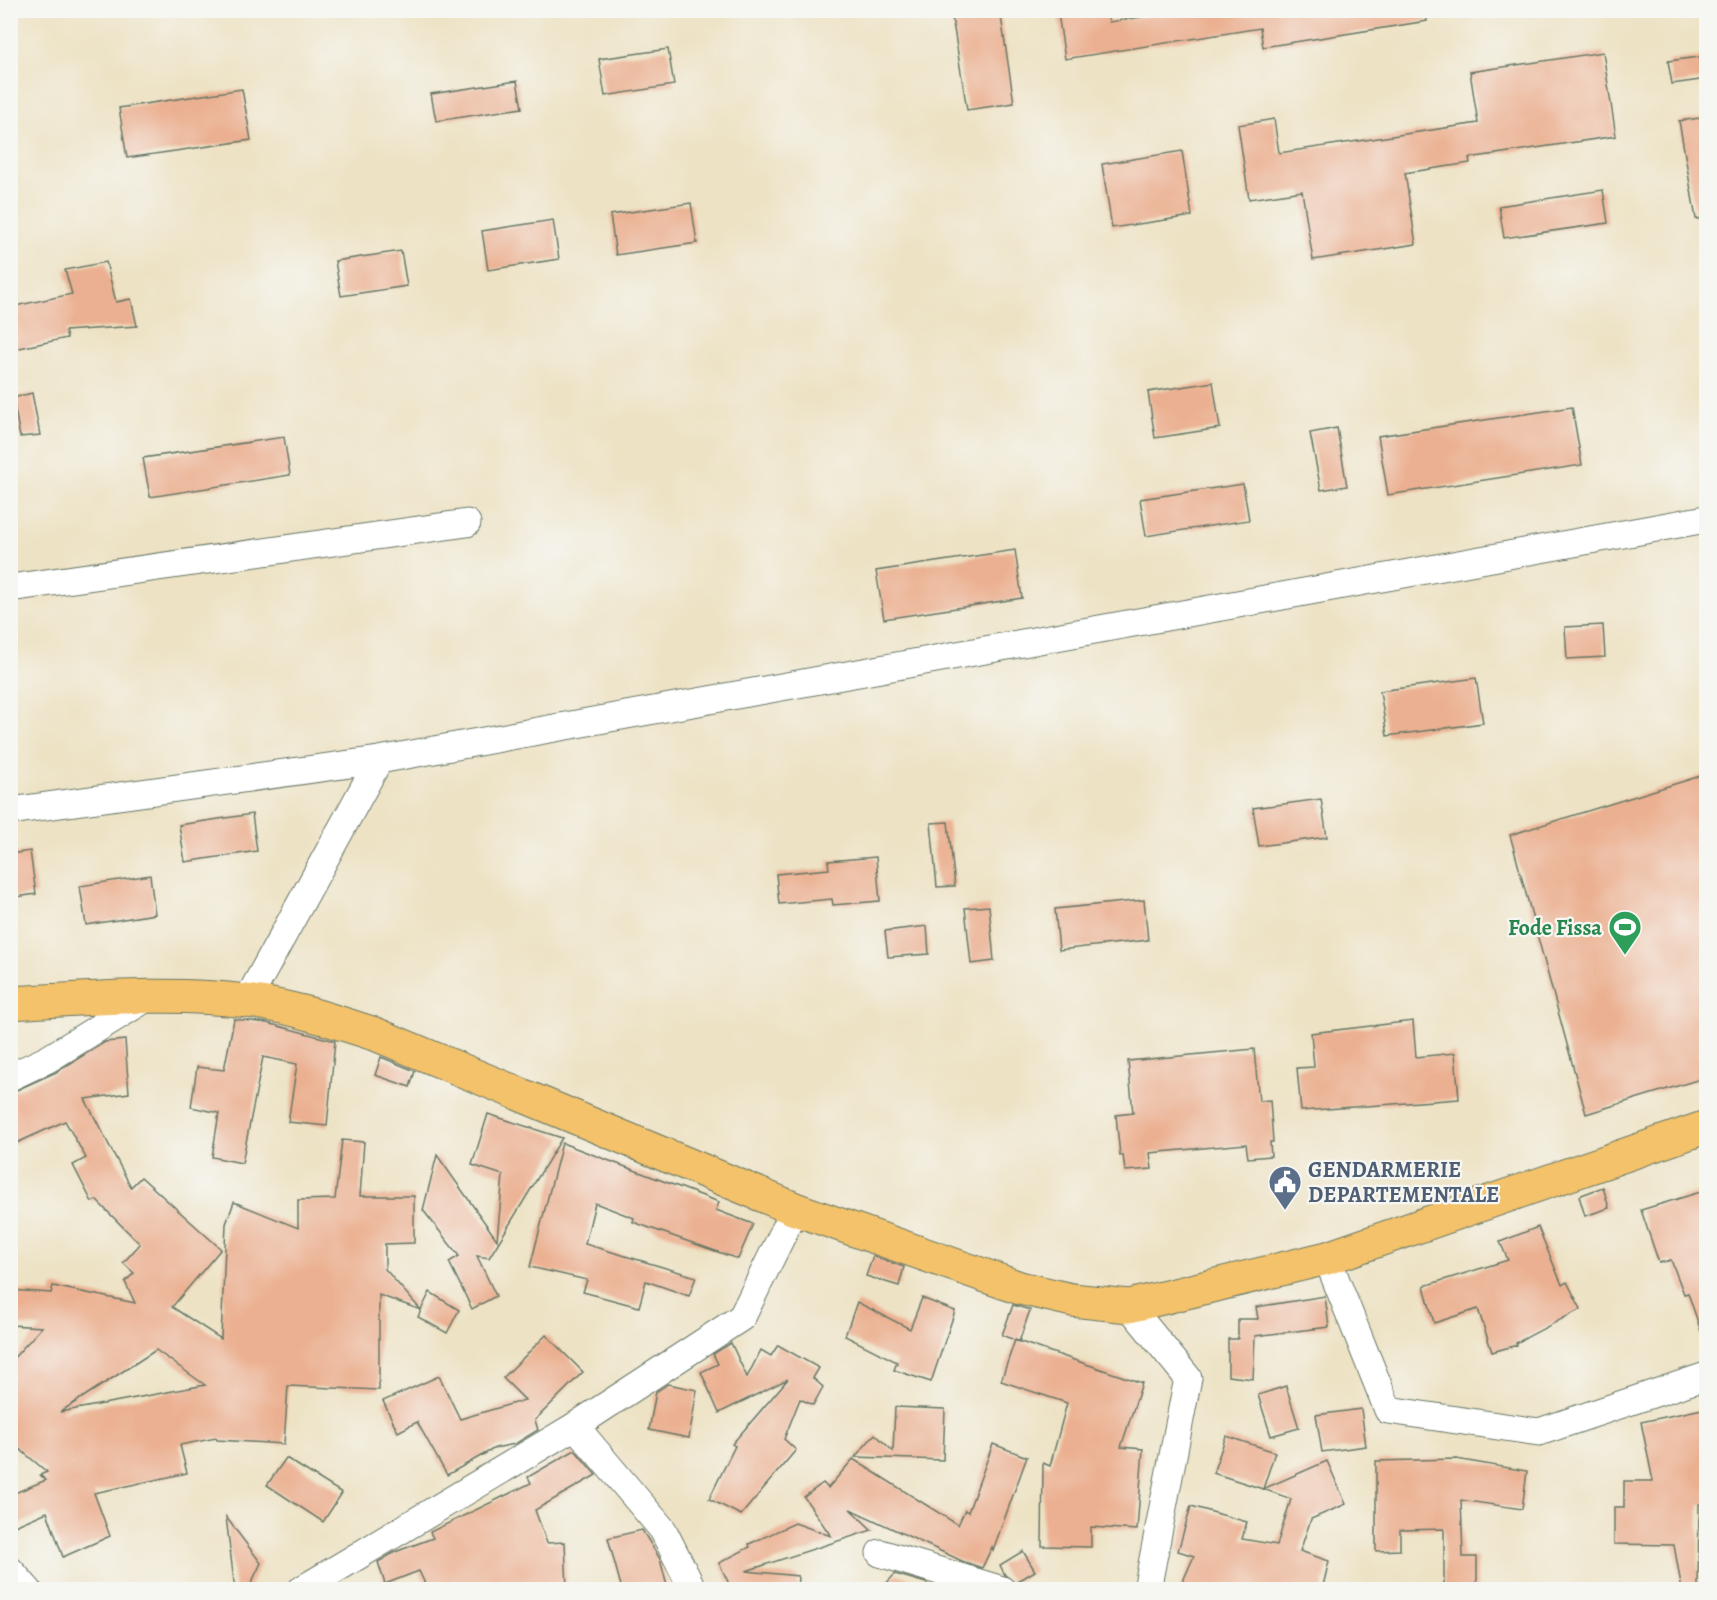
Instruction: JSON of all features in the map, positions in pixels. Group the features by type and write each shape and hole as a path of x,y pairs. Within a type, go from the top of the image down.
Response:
{"main road":[{"path":"10,1004 150,996 248,1001 320,1016 375,1034 795,1209 1020,1288 1072,1300 1129,1306 1327,1258 1707,1127"}],"street":[{"path":"10,811 379,760 1707,519"},
{"path":"10,588 467,523"},
{"path":"248,1001 379,760"},
{"path":"10,1077 48,1059 150,996"},
{"path":"301,1590 575,1426 742,1317 795,1209"},
{"path":"1327,1258 1388,1410 1539,1432 1707,1376"},
{"path":"1129,1306 1188,1378 1147,1590"},
{"path":"575,1426 663,1530 693,1590"},
{"path":"880,1553 1002,1590"},
{"path":"10,1570 28,1590"}],"building":[{"path":"951,10 1000,10 1014,103 967,110"},
{"path":"1073,10 1107,10 1109,22 1187,10 1426,10 1427,21 1263,47 1260,28 1065,59 1058,13"},
{"path":"668,49 674,85 605,96 599,59"},
{"path":"1603,52 1616,136 1469,158 1470,163 1405,173 1416,244 1313,260 1302,191 1249,199 1238,125 1274,119 1279,153 1478,123 1470,72"},
{"path":"1707,56 1707,79 1672,84 1668,61"},
{"path":"517,81 522,108 436,121 431,94"},
{"path":"242,89 251,140 127,158 119,108"},
{"path":"1707,117 1707,218 1696,219 1679,121"},
{"path":"1182,151 1192,216 1112,228 1102,164"},
{"path":"1603,190 1608,223 1504,238 1499,206"},
{"path":"691,203 697,243 616,255 610,215"},
{"path":"553,220 559,259 488,270 482,231"},
{"path":"401,251 407,286 341,296 335,261"},
{"path":"106,262 116,302 131,299 137,326 65,331 67,338 10,350 10,307 72,294 65,270"},
{"path":"1213,382 1220,428 1155,438 1148,392"},
{"path":"32,393 40,435 20,437 13,398"},
{"path":"1572,407 1582,465 1388,495 1378,436"},
{"path":"1337,428 1347,486 1321,490 1310,433"},
{"path":"284,437 290,475 150,497 143,458"},
{"path":"1243,484 1249,520 1146,536 1140,499"},
{"path":"1015,550 1022,598 884,619 876,571"},
{"path":"1603,625 1605,657 1567,659 1565,627"},
{"path":"1476,678 1483,723 1387,736 1380,691"},
{"name":"Fode Fissa","path":"1707,774 1707,1077 1586,1114 1510,835"},
{"path":"1321,799 1327,837 1259,846 1253,808"},
{"path":"252,814 257,851 185,862 179,825"},
{"path":"948,822 955,886 937,887 931,823"},
{"path":"30,851 36,894 10,898 10,854"},
{"path":"876,857 880,901 833,905 832,899 779,904 776,874 829,869 828,861"},
{"path":"150,875 155,914 86,925 80,886"},
{"path":"1144,900 1148,940 1059,950 1055,909"},
{"path":"989,906 994,961 971,964 965,908"},
{"path":"927,926 929,954 888,957 885,931"},
{"path":"234,1019 267,1023 335,1041 327,1126 288,1122 297,1064 263,1057 242,1163 212,1157 219,1113 191,1107 197,1067 224,1070"},
{"path":"1413,1021 1416,1057 1455,1053 1459,1099 1301,1111 1297,1068 1314,1067 1311,1033"},
{"path":"125,1040 129,1093 85,1099 131,1187 141,1177 221,1249 172,1307 221,1339 226,1224 234,1202 298,1228 298,1200 335,1199 342,1140 364,1142 360,1196 414,1196 414,1243 385,1244 385,1269 421,1310 379,1295 379,1390 288,1386 284,1444 217,1440 216,1438 180,1445 187,1473 94,1493 110,1536 63,1557 47,1512 10,1528 10,1495 46,1480 40,1475 47,1472 10,1441 10,1362 42,1327 10,1325 10,1290 51,1293 53,1286 135,1303 125,1282 134,1273 123,1263 140,1244 96,1200 92,1202 73,1165 86,1158 65,1121 10,1146 10,1093 56,1072 105,1042","holes":["156,1350 205,1385 60,1412"]},
{"path":"1254,1049 1259,1101 1270,1100 1273,1142 1270,1142 1271,1156 1248,1158 1246,1144 1150,1153 1152,1169 1125,1171 1123,1155 1120,1156 1116,1115 1133,1113 1128,1061"},
{"path":"381,1057 415,1071 410,1087 375,1075"},
{"path":"488,1114 562,1138 489,1258 477,1256 496,1296 472,1309 449,1262 459,1256 423,1210 437,1155 497,1240 503,1175 472,1165"},
{"path":"562,1143 719,1202 716,1210 753,1224 738,1259 633,1222 634,1218 595,1203 585,1244 696,1277 689,1296 646,1281 639,1307 583,1292 587,1280 530,1267"},
{"path":"1603,1187 1609,1208 1585,1216 1579,1196"},
{"path":"1707,1190 1707,1337 1703,1337 1688,1293 1684,1294 1671,1260 1659,1263 1641,1210"},
{"path":"1538,1227 1562,1285 1567,1282 1581,1309 1516,1343 1517,1345 1492,1352 1478,1309 1434,1323 1424,1286 1508,1260 1500,1242"},
{"path":"873,1256 904,1267 899,1286 866,1276"},
{"path":"430,1292 459,1310 447,1333 418,1317"},
{"path":"1325,1296 1329,1327 1255,1336 1253,1379 1228,1376 1228,1339 1238,1339 1238,1319 1258,1319 1256,1307"},
{"path":"922,1298 955,1311 931,1382 894,1370 897,1362 845,1336 857,1302 910,1329"},
{"path":"1013,1305 1030,1310 1019,1342 1002,1335"},
{"path":"546,1335 583,1372 535,1420 538,1430 515,1444 495,1448 447,1475 417,1422 398,1432 383,1401 439,1376 460,1419 525,1400 503,1378"},
{"path":"1015,1340 1142,1383 1121,1447 1143,1449 1137,1530 1091,1527 1091,1547 1042,1546 1043,1463 1050,1466 1067,1403 1001,1381"},
{"path":"731,1343 747,1377 761,1350 771,1356 778,1345 819,1368 813,1378 823,1387 813,1405 800,1399 784,1439 796,1450 741,1515 709,1499 735,1446 732,1444 788,1379 719,1413 701,1372 718,1364 713,1354"},
{"path":"668,1384 697,1390 689,1438 649,1430 656,1392"},
{"path":"1286,1386 1299,1428 1271,1436 1258,1395"},
{"path":"895,1407 945,1409 943,1460 855,1457 875,1434 893,1451"},
{"path":"1707,1408 1707,1504 1699,1504 1698,1590 1682,1590 1674,1545 1614,1544 1614,1507 1624,1507 1624,1481 1653,1481 1641,1422"},
{"path":"1361,1409 1366,1446 1322,1452 1316,1415"},
{"path":"1226,1436 1275,1452 1263,1489 1213,1473"},
{"path":"993,1444 1027,1457 993,1550 992,1547 982,1568 850,1509 872,1530 746,1571 798,1576 797,1590 732,1590 719,1563 750,1547 749,1544 795,1523 831,1536 804,1497 823,1483 828,1488 853,1459 958,1525 965,1510 968,1512"},
{"path":"575,1450 596,1475 535,1510 547,1543 565,1542 567,1590 428,1590 419,1571 385,1584 378,1562 395,1552 433,1538 430,1532 531,1483 528,1477"},
{"path":"286,1458 342,1493 323,1522 267,1485"},
{"path":"1456,1459 1527,1471 1522,1509 1461,1500 1463,1557 1477,1557 1477,1590 1444,1590 1444,1529 1400,1530 1400,1550 1376,1551 1376,1461"},
{"path":"1327,1461 1346,1504 1311,1519 1300,1551 1329,1561 1322,1590 1179,1590 1194,1556 1178,1551 1191,1506 1247,1522 1242,1539 1277,1545 1291,1499 1263,1489"},
{"path":"226,1517 261,1563 248,1590 235,1590"},
{"path":"642,1530 660,1559 668,1590 622,1590 608,1538"},
{"path":"1023,1551 1035,1571 1015,1583 1005,1575 1000,1565"},
{"path":"895,1574 926,1583 932,1590 880,1590"}],"place":[{"name":"Fode Fissa","path":"1625,956"},
{"name":"GENDARMERIE DEPARTEMENTALE","path":"1285,1211"}]}
